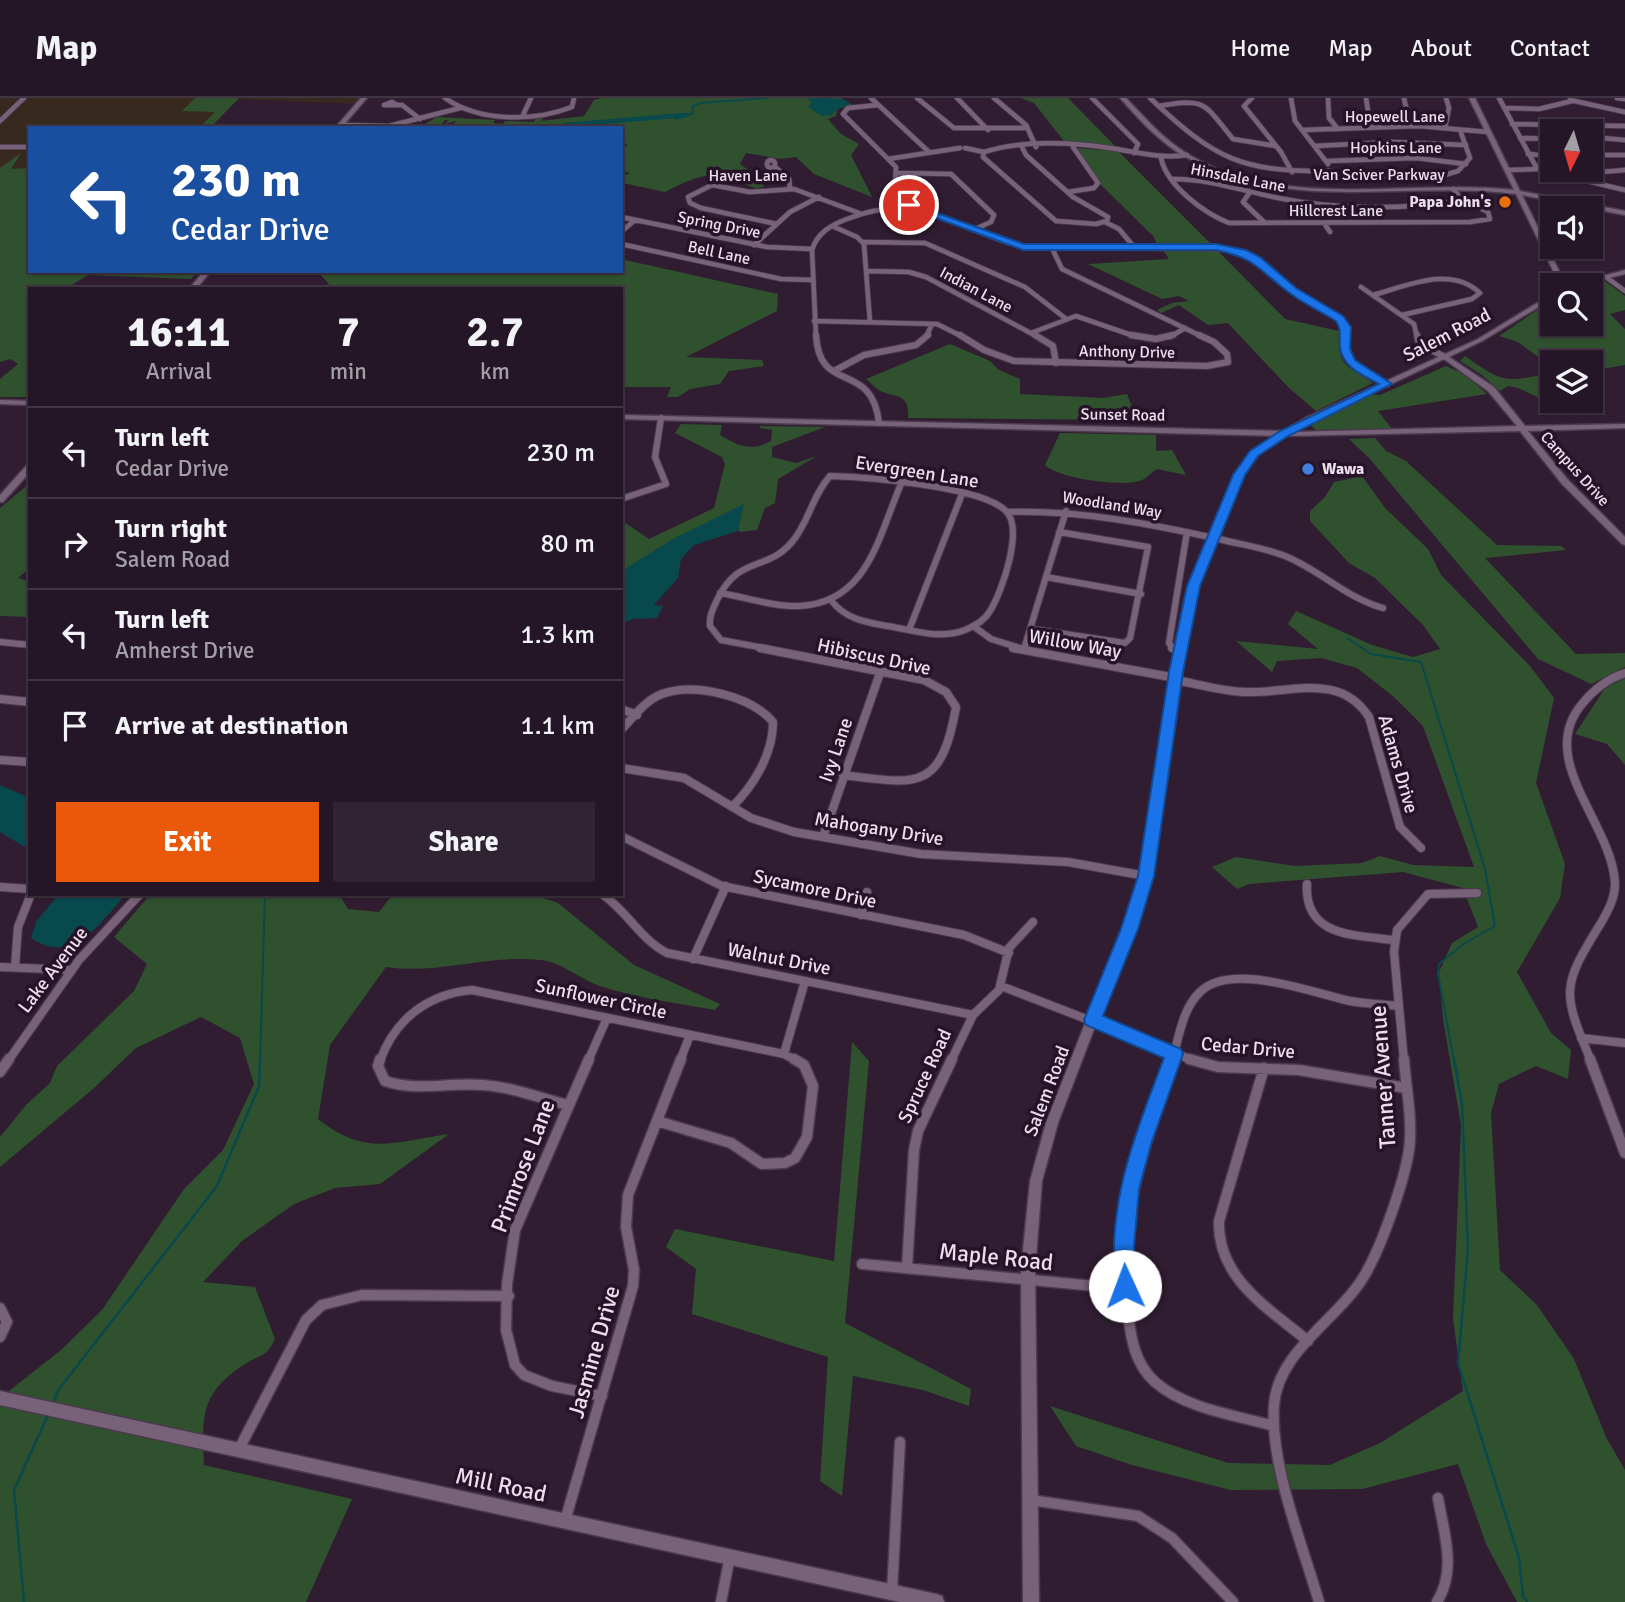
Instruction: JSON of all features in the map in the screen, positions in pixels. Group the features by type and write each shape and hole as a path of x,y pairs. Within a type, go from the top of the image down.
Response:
{"street":[{"path":"0,121 24,98"},
{"path":"339,126 364,98"},
{"path":"446,98 460,108"},
{"path":"523,115 531,98"},
{"path":"384,126 460,108 523,115 563,111 572,107 574,98"},
{"path":"871,98 929,152"},
{"path":"917,98 951,128 1027,128"},
{"path":"957,98 988,130"},
{"path":"994,98 1027,128 1036,147"},
{"path":"1092,98 1138,144 1134,153"},
{"name":"Van Sciver Parkway","path":"1122,98 1164,139 1187,155 1214,168 1256,180 1341,191 1453,190 1519,196 1625,215"},
{"path":"1150,98 1194,139 1216,153 1259,168 1292,172 1331,171"},
{"path":"1159,106 1191,98 1204,104 1233,139 1256,145 1276,146"},
{"path":"1252,98 1244,106 1276,146 1292,172"},
{"path":"1291,98 1294,119 1315,145 1341,191"},
{"path":"1328,98 1329,118 1338,129"},
{"path":"1366,98 1368,117 1375,127"},
{"path":"1404,98 1406,120 1410,126"},
{"path":"1445,128 1449,108 1446,98"},
{"path":"1472,98 1557,273"},
{"path":"1499,98 1528,155 1540,168"},
{"path":"1566,98 1597,108 1625,112"},
{"path":"1617,98 1625,99"},
{"path":"1505,108 1535,109 1572,101"},
{"path":"397,105 420,119"},
{"path":"878,105 848,108 843,114 888,159 897,173 891,193 894,204"},
{"path":"1512,124 1588,123 1625,126"},
{"name":"Hopewell Lane","path":"1301,130 1410,126 1488,132"},
{"path":"1334,177 1445,175 1455,172 1470,156 1460,130"},
{"path":"1520,138 1540,139"},
{"path":"1603,138 1625,140"},
{"path":"1315,145 1398,142 1466,145"},
{"path":"888,159 962,148 984,152 1022,147 1073,146 1105,147 1161,158 1187,155"},
{"path":"1068,192 1098,184 1073,146"},
{"path":"0,147 28,147"},
{"path":"1022,147 1028,157 1079,201 1105,213 1108,217 1105,222"},
{"path":"984,152 983,157 1053,219 1073,224 1105,222 1119,229 1134,247"},
{"path":"1528,155 1540,156"},
{"path":"1603,155 1625,155"},
{"name":"Hillcrest Lane","path":"1161,158 1161,166 1173,179 1216,219 1228,223 1470,222 1490,219 1488,212 1453,190"},
{"name":"Hopkins Lane","path":"1326,162 1416,158 1466,163"},
{"path":"774,166 789,179 789,188"},
{"path":"1507,170 1540,169"},
{"path":"1603,171 1625,170"},
{"path":"897,173 951,174 994,215 991,222 973,230"},
{"name":"Hinsdale Lane","path":"1173,179 1200,180 1250,192 1324,204 1436,204 1465,200"},
{"path":"1589,182 1625,190"},
{"name":"Haven Lane","path":"777,224 698,207 688,197 712,185 750,192 789,188 859,213"},
{"path":"1250,192 1243,202 1265,223"},
{"name":"Van Sciver Parkway","path":"1519,196 1540,200"},
{"path":"754,245 791,211 819,197"},
{"path":"879,423 879,407 874,395 834,371 817,355 812,249 817,236 832,226 859,213 894,204 919,208 1011,245 1052,248 1220,247 1257,259 1292,290 1342,321 1346,327 1345,349 1350,362 1387,384"},
{"name":"Van Sciver Parkway","path":"1603,211 1625,215"},
{"name":"Spring Drive","path":"623,218 754,245 812,249"},
{"path":"623,230 635,220"},
{"path":"1324,223 1330,232"},
{"path":"832,226 863,242 909,240 929,244 1025,287 1065,318"},
{"path":"863,242 870,322"},
{"name":"Bell Lane","path":"623,244 781,279 813,280"},
{"name":"Anthony Drive","path":"814,321 932,324 947,327 1004,359 1056,363 1213,366 1228,362 1228,356 1220,346 1062,269 1052,248"},
{"name":"Indian Lane","path":"867,271 920,274 1051,344 1056,363"},
{"path":"1603,278 1625,272"},
{"path":"194,287 206,273"},
{"path":"1606,277 1625,291"},
{"path":"1373,295 1445,279 1466,281 1480,293 1472,299 1402,315"},
{"path":"1362,287 1416,327 1419,344 1445,357"},
{"name":"Salem Road","path":"1031,1602 1028,1279 1032,1210 1039,1166 1052,1123 1130,929 1146,876 1175,679 1193,586 1244,467 1257,451 1308,421 1486,337 1540,303"},
{"path":"1031,333 1065,318 1085,317 1125,335 1139,338 1167,338 1185,328"},
{"path":"834,371 864,355 920,343 928,337 932,324"},
{"name":"Campus Drive","path":"1445,357 1491,389 1565,482 1625,542"},
{"path":"0,402 28,403"},
{"name":"Sunset Road","path":"623,417 1284,433 1625,426"},
{"path":"623,498 666,484 655,457 661,418"},
{"path":"1308,421 1309,429 1324,433"},
{"path":"0,500 28,469"},
{"name":"Evergreen Lane","path":"720,593 734,574 789,546 798,533 811,499 832,476 962,494 990,501 1007,512"},
{"path":"720,593 789,606 806,606 831,600 850,589 861,576 901,484"},
{"path":"909,630 962,494"},
{"path":"1024,650 1066,511"},
{"name":"Woodland Way","path":"1007,512 1066,511 1187,532 1288,556 1310,567 1358,601 1383,608"},
{"path":"831,600 839,610 851,617 909,630 947,634 973,626 992,607 1006,564 1014,532 1007,512"},
{"path":"1032,629 1125,643 1130,638 1141,594 1148,547 1059,532"},
{"path":"1180,652 1173,650 1169,643 1187,532"},
{"path":"1046,576 1141,594"},
{"name":"Hibiscus Drive","path":"720,593 708,625 716,637 733,644 924,680 946,692 956,707 951,736 927,775 908,782 843,775"},
{"name":"Willow Way","path":"973,626 1002,645 1175,679"},
{"path":"0,642 28,642"},
{"name":"Ivy Lane","path":"823,837 880,673"},
{"path":"1625,673 1595,688 1572,717 1566,738 1571,762 1606,850 1615,882 1610,907 1587,941 1570,979 1569,1002 1581,1038 1621,1130 1625,1153"},
{"name":"Adams Drive","path":"1175,679 1247,692 1330,689 1360,703 1369,717 1400,827 1421,848"},
{"path":"623,728 656,697 683,691 744,702 769,715 774,726 771,742 752,785 732,807"},
{"path":"0,699 28,702"},
{"path":"623,710 637,715"},
{"path":"0,760 28,762"},
{"name":"Mahogany Drive","path":"623,768 684,778 732,807 779,828 921,854 1068,862 1146,876"},
{"name":"Sycamore Drive","path":"623,837 726,886 964,935 1009,953"},
{"path":"1615,882 1625,884"},
{"path":"1307,884 1305,902 1308,912 1318,922 1343,933 1394,940 1406,918 1429,894 1477,893"},
{"path":"693,959 726,886"},
{"path":"0,887 28,889"},
{"path":"861,915 867,892"},
{"path":"15,967 18,927 30,896"},
{"name":"Lake Avenue","path":"0,1072 72,970 138,896"},
{"name":"Walnut Drive","path":"605,896 620,906 652,946 693,959 973,1015"},
{"path":"1001,986 1014,942 1033,922"},
{"name":"Tanner Avenue","path":"1319,1602 1279,1462 1274,1406 1280,1381 1308,1341 1359,1285 1380,1244 1408,1156 1406,1088 1394,940"},
{"path":"0,967 72,970"},
{"path":"1274,1426 1190,1400 1167,1390 1148,1376 1134,1348 1126,1289 1124,1247 1131,1182 1191,1002 1203,988 1221,980 1252,981 1352,1001 1398,1006"},
{"path":"657,1121 731,1143 762,1164 778,1164 795,1158 807,1137 813,1086 804,1065 784,1054 805,981"},
{"name":"Cedar Drive","path":"1001,986 1174,1054 1218,1066 1308,1071 1406,1088"},
{"name":"Spruce Road","path":"907,1267 914,1150 918,1131 973,1015 1001,986"},
{"name":"Sunflower Circle","path":"568,1105 484,1086 394,1085 385,1081 377,1066 382,1051 417,1006 448,991 472,990 784,1054"},
{"name":"Primrose Lane","path":"602,1396 522,1375 512,1364 506,1346 515,1230 607,1018"},
{"name":"Jasmine Drive","path":"565,1521 633,1286 635,1270 626,1227 628,1195 690,1035"},
{"path":"1581,1038 1625,1043"},
{"path":"1264,1068 1219,1221 1217,1237 1222,1255 1238,1278 1308,1341"},
{"name":"Maple Road","path":"862,1264 1126,1289"},
{"path":"238,1451 306,1320 322,1305 362,1295 509,1296"},
{"path":"0,1308 7,1322 0,1337"},
{"name":"Mill Road","path":"0,1398 936,1602"},
{"path":"892,1592 900,1442"},
{"path":"1437,1602 1446,1591 1449,1573 1438,1498"},
{"path":"1031,1500 1138,1517 1172,1538 1233,1602"},
{"path":"721,1602 730,1556"}],"shaded area":[{"path":"0,98 364,98 359,104 238,99 210,126 28,126 28,178 0,178"},
{"path":"195,98 239,98 212,126 201,126 215,112 182,111"},
{"path":"841,98 852,105 837,109 836,116 828,119 841,134 859,144 851,155 872,197 814,174 796,157 781,159 746,153 740,164 757,176 764,187 755,188 733,180 737,175 727,174 700,177 665,192 623,183 623,176 630,173 623,171 623,151 627,144 623,143 623,126 452,126 456,121 445,124 448,120 445,120 440,126 416,126 437,117 495,120 493,123 503,124 505,121 534,122 536,117 545,116 541,121 584,116 594,100"},
{"path":"1021,98 1068,98 1117,148 1067,145 1034,103"},
{"path":"807,99 844,99 850,104 836,110 832,115 822,116 808,107 812,102"},
{"path":"1075,148 1118,151 1211,244 1157,245 1154,237 1097,181"},
{"path":"21,153 11,169 28,168 28,273 196,273 191,279 88,275 68,287 28,287 28,397 0,397 0,379 18,364 10,359 0,362 0,168"},
{"path":"1163,250 1217,250 1285,319 1339,331 1340,351 1345,363 1373,383 1316,411 1289,388 1228,323 1208,325 1179,305 1161,313 1157,310 1172,303 1189,301 1179,296 1162,299 1088,264 1169,259"},
{"path":"623,259 778,294 777,311 686,357 762,360 764,366 729,371 720,384 690,389 678,397 667,397 671,387 623,387 623,287 324,287 329,284 319,273 623,273"},
{"path":"1603,281 1625,296 1625,310 1610,314 1625,329 1625,365 1603,369 1603,350 1540,350 1540,358 1518,342 1499,336 1540,308 1540,336 1603,336"},
{"path":"950,344 990,361 999,370 1020,379 1020,394 1103,398 1127,394 1137,420 908,418 904,400 879,390 866,379"},
{"path":"1465,356 1489,372 1506,378 1540,375 1540,397 1515,387 1508,386 1500,391 1460,361"},
{"path":"1446,366 1466,375 1487,394 1378,411 1392,429 1316,430 1309,424 1370,394 1380,395"},
{"path":"681,424 722,425 720,435 739,445 751,447 771,441 772,430 760,426 825,427 772,447 772,457 796,463 817,456 778,479 775,503 765,508 757,530 740,532 728,516 623,578 623,521 649,539 714,508 725,464 722,457 675,433"},
{"path":"1060,433 1156,435 1156,451 1172,450 1186,475 1157,469 1141,480 1118,483 1062,474 1045,465"},
{"path":"1375,438 1386,451 1406,461 1497,545 1561,546 1566,550 1485,558 1576,654 1625,653 1625,667 1591,684 1538,659 1370,459 1349,439"},
{"path":"1362,476 1385,508 1428,549 1441,575 1530,666 1554,698 1536,783 1565,864 1560,898 1517,972 1551,1033 1571,1050 1568,1079 1536,1066 1499,1084 1491,1113 1500,1270 1537,1305 1574,1359 1607,1439 1625,1470 1625,1602 1517,1602 1486,1544 1458,1464 1362,1489 1231,1490 1132,1465 1076,1446 1050,1406 1228,1463 1330,1465 1380,1443 1463,1391 1453,1319 1461,1125 1443,1019 1439,972 1452,943 1478,927 1463,888 1403,872 1249,884 1237,889 1212,867 1236,857 1295,866 1362,863 1380,856 1413,865 1474,867 1423,726 1394,697 1357,668 1321,658 1277,661 1272,672 1236,641 1318,649 1288,624 1296,611 1372,645 1413,657 1440,649 1423,625 1375,578 1349,563 1310,521 1310,511 1325,497 1334,482"},
{"path":"28,485 28,570 18,578 28,581 28,617 0,616 0,508"},
{"path":"744,504 738,531 694,545 681,559 678,578 654,605 663,606 657,618 633,619 623,623 623,570 673,539"},
{"path":"1625,678 1625,765 1607,744 1575,734 1605,688"},
{"path":"0,785 28,797 28,849 0,832"},
{"path":"57,896 124,896 96,928 73,944 46,946 31,938 36,922"},
{"path":"340,896 348,909 379,912 391,896 538,896 558,903 634,965 720,1004 715,1010 628,994 600,986 556,964 541,960 501,960 405,969 386,967 330,1045 318,1119 335,1131 366,1143 396,1143 449,1134 380,1184 335,1188 294,1204 242,1241 203,1282 255,1287 275,1339 267,1352 232,1373 212,1395 204,1418 204,1465 352,1499 306,1602 0,1602 0,1398 61,1350 102,1310 184,1189 223,1150 254,1084 240,1038 201,1017 136,1048 94,1088 0,1167 0,1137 26,1105 50,1083 57,1066 134,991 147,964 114,937 148,897"},
{"path":"852,1042 869,1061 845,1323 971,1389 969,1406 923,1390 853,1376 842,1496 820,1481 828,1357 692,1314 696,1269 666,1247 675,1229 834,1261"}],"waterway":[{"path":"676,119 693,113 692,107 700,103 767,98"},
{"path":"565,125 686,115"},
{"path":"1347,638 1371,654 1421,662 1485,869 1495,926 1465,943 1439,964 1438,974 1454,1061"},
{"path":"260,1061 265,896"},
{"path":"53,1403 59,1389 217,1186 259,1086 260,1059"},
{"path":"1454,1059 1462,1104 1468,1249 1458,1363 1519,1558 1523,1596 1527,1602"},
{"path":"24,1602 14,1490 48,1415"}],"place":[{"name":"Papa John's","path":"1505,202"},
{"name":"Wawa","path":"1308,469"}],"route":[{"path":"909,205 1001,242 1023,247 1216,247 1243,253 1257,259 1292,290 1339,318 1346,327 1345,349 1350,362 1387,384 1284,433 1254,454 1239,475 1193,586 1176,672 1157,817 1146,876 1130,929 1093,1020 1174,1054 1149,1121 1129,1189 1124,1247 1125,1286"}]}
